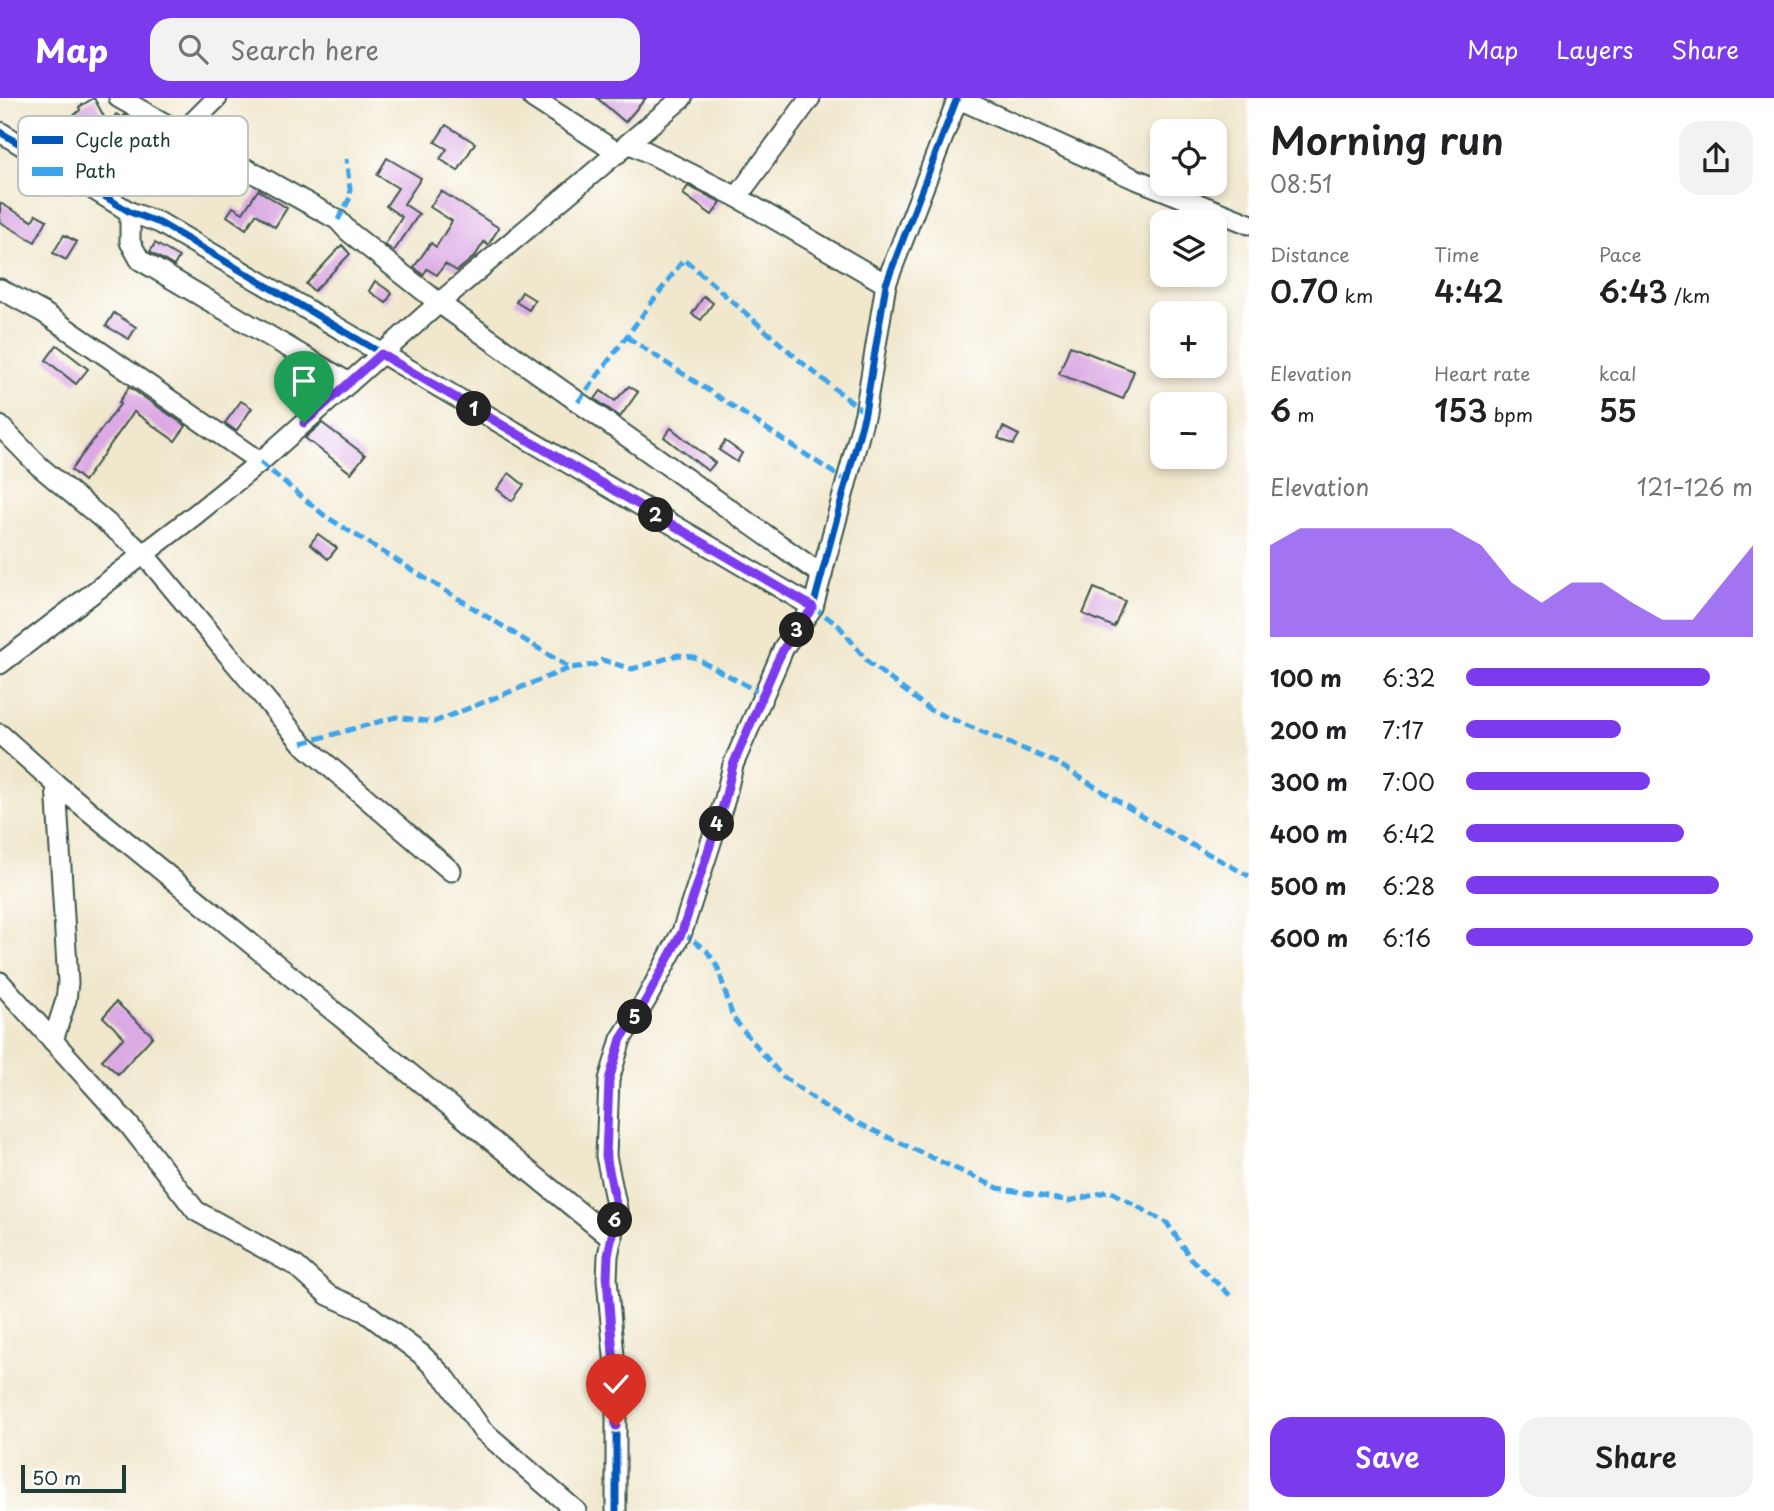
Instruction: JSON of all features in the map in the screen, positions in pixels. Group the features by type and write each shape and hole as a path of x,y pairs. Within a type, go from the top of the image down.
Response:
{"street":[{"path":"120,98 152,116"},
{"path":"199,116 217,98"},
{"path":"533,98 624,148 737,197 886,284"},
{"path":"0,664 260,462 439,303 682,98"},
{"path":"737,197 810,98"},
{"path":"616,1511 615,1378 607,1279 617,1209 606,1156 609,1080 621,1039 646,1000 682,932 725,799 733,765 784,648 813,607 865,413 886,284 957,98 1133,178 1249,224"},
{"path":"0,132 18,143"},
{"path":"248,170 338,220 348,231 439,303 822,575"},
{"path":"104,196 130,212 160,223 813,607"},
{"path":"130,212 130,242 140,260 349,383"},
{"path":"0,289 44,313 260,462"},
{"path":"0,426 39,466 144,553 302,743 452,871"},
{"path":"0,734 56,784 612,1239"},
{"path":"53,1041 66,1000 68,983 56,784"},
{"path":"0,982 130,1125 196,1212 296,1266 328,1295 364,1311 421,1354 447,1380 482,1430 576,1511"}],"building":[{"path":"94,98 104,116 73,116 80,110 79,107"},
{"path":"597,98 646,98 625,122"},
{"path":"446,125 475,143 458,171 440,159 447,149 435,142"},
{"path":"387,158 421,178 404,204 419,214 394,251 385,245 402,217 386,206 398,188 377,175"},
{"path":"688,186 721,202 712,215 683,194"},
{"path":"258,190 287,208 275,227 256,214 246,229 227,216 233,207 243,213"},
{"path":"441,191 499,228 488,245 484,242 475,256 457,271 445,264 437,275 427,269 423,275 414,267 431,243 436,247 452,221 430,207"},
{"path":"0,203 32,221 36,214 47,220 35,242 0,222"},
{"path":"64,235 77,242 66,260 53,253"},
{"path":"155,243 179,257 174,266 150,252"},
{"path":"342,245 350,254 314,291 306,284"},
{"path":"375,281 392,293 386,303 369,291"},
{"path":"522,292 535,300 529,310 516,302"},
{"path":"704,296 713,303 701,320 692,314"},
{"path":"114,313 136,327 129,339 106,326"},
{"path":"57,345 88,369 76,384 46,360"},
{"path":"1070,346 1134,371 1123,399 1059,374"},
{"path":"292,369 319,385 309,401 282,384"},
{"path":"629,386 638,392 620,417 595,399 601,391 615,401"},
{"path":"129,387 186,426 175,441 134,412 84,481 71,470 121,403 119,402"},
{"path":"241,401 252,408 236,431 225,423"},
{"path":"322,423 365,455 351,473 305,438"},
{"path":"1003,427 1019,435 1013,445 998,438"},
{"path":"671,428 715,463 708,471 664,437"},
{"path":"725,441 742,453 737,462 719,450"},
{"path":"509,473 524,485 512,501 497,489"},
{"path":"318,534 337,548 328,559 310,544"},
{"path":"1094,588 1125,601 1114,627 1083,614"},
{"path":"116,1002 153,1036 118,1074 102,1060 124,1037 103,1017"}],"marked path":[{"path":"338,220 351,196 346,159"},
{"path":"578,402 684,259 799,360 865,413"},
{"path":"627,337 846,481"},
{"path":"260,462 325,516 570,668 594,665 602,660 632,669 678,655 694,657 764,695"},
{"path":"813,607 839,626 868,662 930,710 1057,763 1163,829 1249,876"},
{"path":"302,743 396,717 434,722 570,668"},
{"path":"682,932 707,951 718,968 733,1018 781,1075 831,1111 998,1188 1069,1201 1110,1191 1167,1223 1192,1260 1232,1297"}],"cycle path":[{"path":"616,1511 616,1378 607,1279 608,1256 617,1209 606,1156 609,1080 621,1039 646,1000 682,932 725,799 733,765 784,647 813,607 865,413 886,284 957,98"},
{"path":"0,132 18,143"},
{"path":"104,196 130,212 160,223 813,607"}],"route":[{"path":"304,423 381,354 813,607 776,664 733,765 725,799 682,932 646,1000 621,1039 609,1080 606,1156 617,1209 608,1256 607,1279 616,1426"}]}
